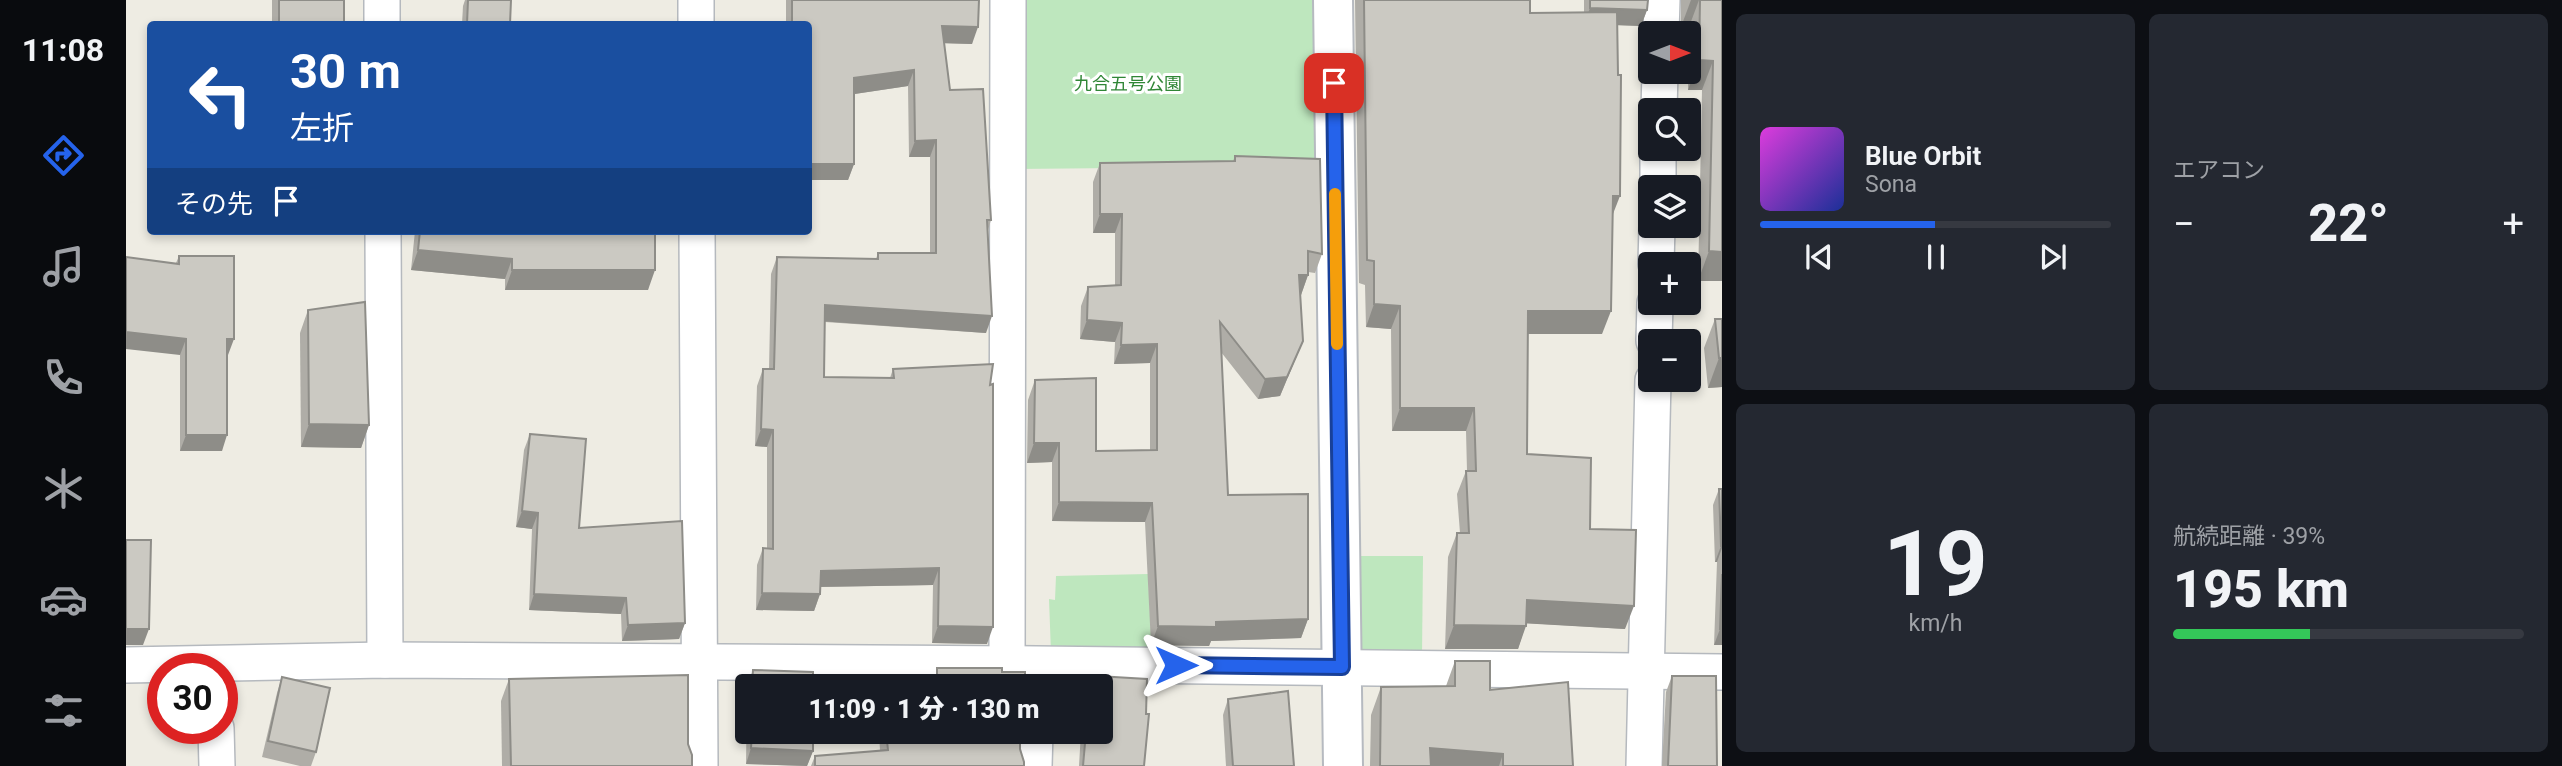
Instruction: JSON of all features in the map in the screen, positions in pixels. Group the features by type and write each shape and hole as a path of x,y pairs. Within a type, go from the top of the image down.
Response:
{"street":[{"path":"382,0 383,21"},
{"path":"696,0 696,21"},
{"path":"1008,0 1027,671"},
{"path":"1333,0 1343,766"},
{"path":"1661,21 1662,0"},
{"path":"383,235 385,660"},
{"path":"697,235 700,766"},
{"path":"1644,766 1653,392"},
{"path":"238,665 385,660 700,663 1027,671 1342,667 1722,672"},
{"path":"126,665 147,665"},
{"path":"216,744 217,766"},
{"path":"1034,766 1035,744"}],"green space":[{"name":"九合五号公園","path":"1008,0 1333,0 1335,166 1008,169"},
{"path":"1348,556 1423,556 1422,657 1363,656 1349,641"},
{"path":"1148,574 1152,655 1051,653 1049,599 1055,600 1056,576"}],"building":[{"path":"279,0 344,0 344,21 279,21"},
{"path":"468,0 511,0 510,21 467,21"},
{"path":"792,0 979,0 978,27 942,26 950,90 983,89 991,220 987,220 992,316 825,305 824,377 894,378 893,369 993,364 990,385 993,384 993,627 938,626 939,568 821,571 820,594 762,593 763,548 773,549 773,430 761,429 763,369 774,369 777,257 878,259 878,253 936,253 936,140 915,141 914,70 854,78 854,164 812,164 812,21 792,21"},
{"path":"1364,0 1530,0 1530,13 1617,12 1618,75 1621,75 1620,196 1613,196 1611,311 1528,311 1527,454 1591,458 1590,529 1636,530 1634,606 1527,600 1526,626 1454,625 1457,533 1469,533 1466,471 1476,471 1474,408 1400,408 1400,306 1374,304 1374,261 1367,260"},
{"path":"1590,0 1648,0 1647,10 1590,8"},
{"path":"1700,0 1722,0 1722,252 1709,251 1713,61 1701,60"},
{"path":"1235,156 1320,159 1322,254 1308,251 1308,275 1299,275 1303,341 1287,377 1265,379 1220,322 1228,495 1308,494 1308,619 1216,622 1216,627 1158,626 1152,503 1059,502 1059,443 1034,443 1035,380 1096,378 1096,451 1157,450 1157,344 1121,345 1122,323 1087,320 1088,287 1121,285 1122,214 1100,214 1100,163 1235,161"},
{"path":"420,235 655,235 655,270 512,270 512,259 418,250"},
{"path":"179,256 234,256 234,339 227,339 227,435 186,435 186,339 126,332 126,257 179,264"},
{"path":"365,302 369,425 309,424 308,310"},
{"path":"1715,319 1722,319 1722,358 1719,358"},
{"path":"530,434 586,439 579,528 682,521 685,623 628,625 626,598 534,594 538,513 522,511"},
{"path":"1719,489 1722,489 1722,546 1721,546"},
{"path":"126,540 151,540 149,629 126,629"},
{"path":"1722,574 1722,629 1720,629"},
{"path":"1455,661 1490,661 1490,690 1568,682 1573,766 1503,766 1503,754 1430,748 1431,766 1380,766 1381,687 1455,686"},
{"path":"937,668 1002,668 1002,672 1025,672 1025,674 937,674"},
{"path":"753,670 813,672 813,674 753,674"},
{"path":"688,675 688,744 692,766 511,766 509,679"},
{"path":"1672,676 1716,676 1717,766 1668,766"},
{"path":"282,677 330,688 316,752 268,741"},
{"path":"1113,677 1147,679 1146,714 1149,714 1144,766 1083,766 1085,744 1113,744"},
{"path":"1288,691 1294,766 1233,766 1228,699"},
{"path":"751,744 813,744 813,751 751,748"},
{"path":"887,744 1020,744 1024,766 815,766 815,756 888,750"}],"slow traffic":[{"path":"1335,194 1337,344"}],"route":[{"path":"1176,665 1342,667 1334,83"}]}
